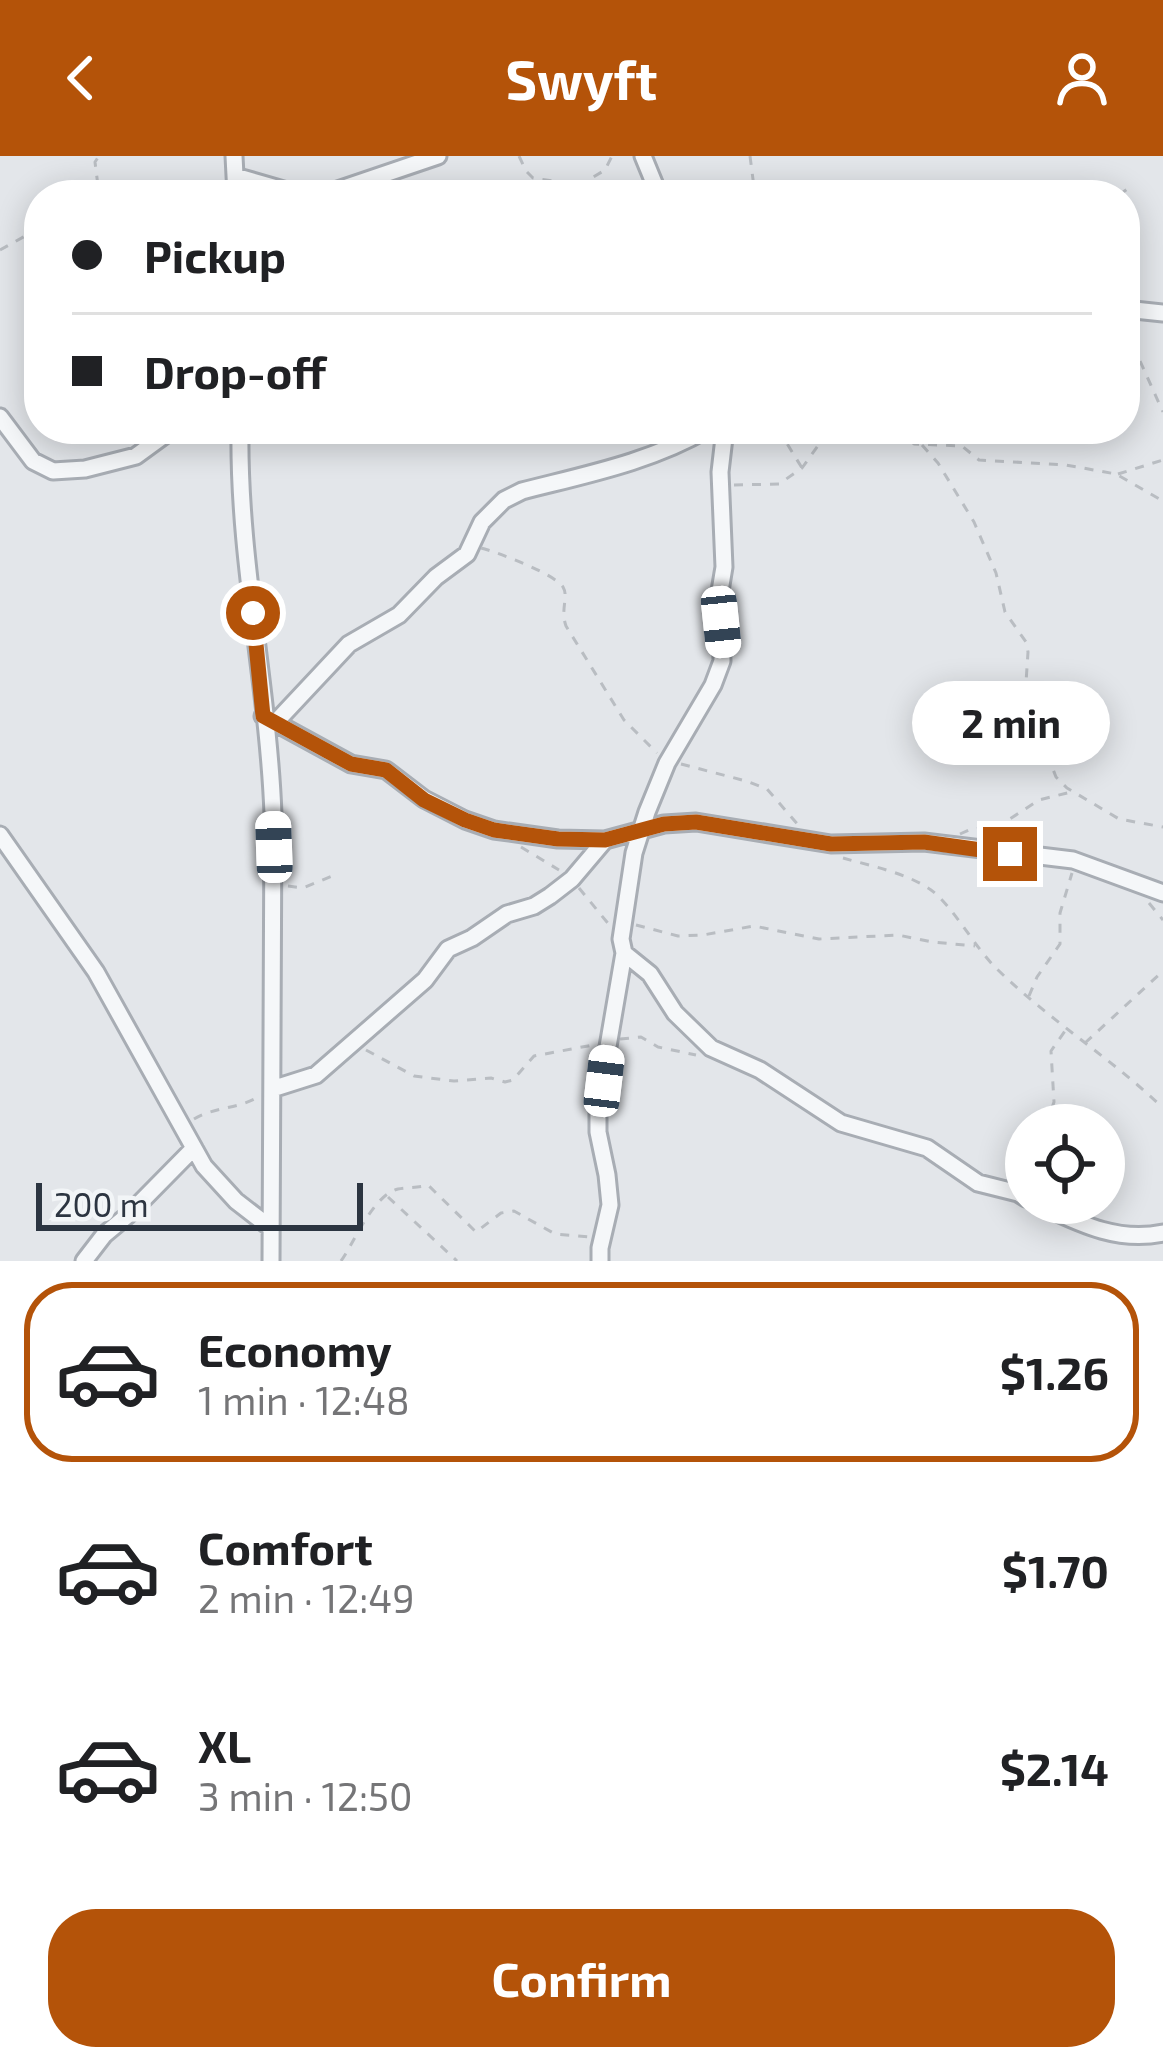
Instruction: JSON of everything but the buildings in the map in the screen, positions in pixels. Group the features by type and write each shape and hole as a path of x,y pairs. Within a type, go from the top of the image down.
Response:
{"street":[{"path":"234,156 235,180"},
{"path":"367,180 438,156"},
{"path":"235,176 249,180"},
{"path":"0,417 33,460 53,471 85,469 136,456 152,444"},
{"path":"240,444 239,481 271,766 275,880 271,1261"},
{"path":"269,719 349,644 399,614 472,546 482,522 504,500 679,444"},
{"path":"600,1261 610,1192 598,1132 598,1105 631,869 640,830 667,761 713,685 722,661 724,444"},
{"path":"269,719 351,764 386,770 424,800 494,830 605,840 664,824 696,822 846,844 924,842 1072,860 1163,893"},
{"path":"0,835 96,972 204,1166 236,1202 271,1228"},
{"path":"272,1089 309,1080 425,980 451,947 507,914 538,904 572,879 605,840"},
{"path":"623,938 675,1013 711,1048 760,1070 841,1123 927,1148 978,1183 1005,1190"},
{"path":"85,1261 104,1234 194,1148"},
{"path":"1080,1224 1124,1235 1163,1233"}],"path":[{"path":"519,156 533,178 546,180"},
{"path":"592,180 612,156"},
{"path":"1140,361 1163,412"},
{"path":"787,444 802,468"},
{"path":"721,485 779,484 802,468 817,444"},
{"path":"922,445 962,446 979,460 1066,465 1116,475 1163,501"},
{"path":"922,445 986,545 1005,612 1026,642 1028,709 1060,784 1119,819 1163,827"},
{"path":"1116,475 1163,460"},
{"path":"472,546 508,555 560,583 566,596 563,618 599,682 624,719 667,761 767,789 809,840"},
{"path":"944,844 971,829 1005,824 1039,800 1073,792"},
{"path":"494,830 572,879 623,938 703,935 754,926 805,937 905,935 977,946"},
{"path":"826,855 930,889 1028,998 1163,1108"},
{"path":"1028,998 1060,944 1060,913 1072,879 1072,860"},
{"path":"275,880 303,888 337,874"},
{"path":"1084,1044 1163,970"},
{"path":"1051,1104 1050,1055 1066,1030"},
{"path":"354,1043 413,1076 508,1082 534,1056 636,1036 658,1047 694,1055 711,1048"},
{"path":"182,1127 200,1115 249,1102 272,1089"},
{"path":"343,1260 350,1242 387,1196 399,1189 428,1185 476,1232 501,1213 514,1211 555,1234 603,1240"},
{"path":"387,1196 457,1261"}],"route":[{"path":"253,613 263,716 351,764 386,770 424,800 494,830 605,840 664,824 696,822 831,844 924,842 1010,854"}]}
